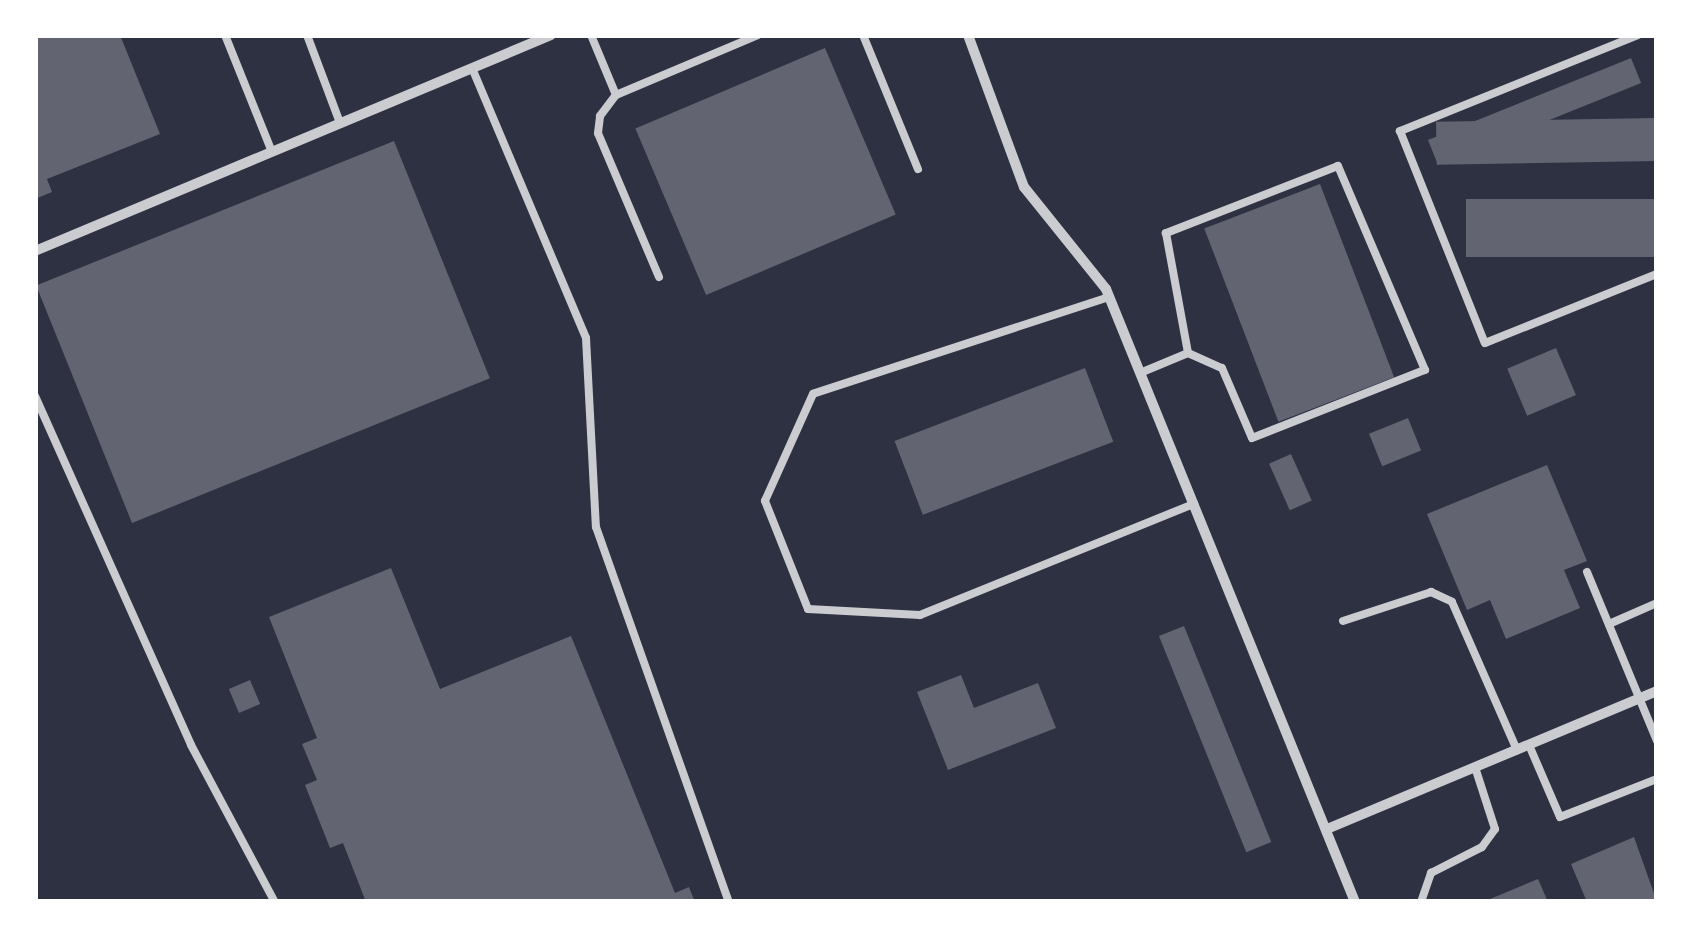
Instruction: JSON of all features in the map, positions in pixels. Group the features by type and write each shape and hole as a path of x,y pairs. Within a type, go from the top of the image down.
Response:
{"street":[{"path":"35,251 551,35"},
{"path":"968,35 1024,187 1107,293 1356,902"},
{"path":"1327,829 1657,691"}],"lane":[{"path":"225,35 272,152"},
{"path":"307,35 340,123"},
{"path":"591,35 616,95"},
{"path":"659,277 598,134 600,116 616,95 758,35"},
{"path":"863,35 918,169"},
{"path":"1638,35 1400,131 1485,344 1657,274"},
{"path":"472,68 586,338 596,526 729,902"},
{"path":"1140,372 1188,353 1222,368 1252,438 1425,370 1338,166 1166,233 1188,353"},
{"path":"1107,293 813,394 765,501 808,609 920,615 1194,504"},
{"path":"35,396 191,745 275,902"},
{"path":"1587,572 1657,742"},
{"path":"1343,621 1431,592 1452,602 1517,750"},
{"path":"1609,624 1657,604"},
{"path":"1529,745 1560,817 1657,778"},
{"path":"1421,902 1431,873 1482,847 1495,829 1475,768"}],"building":[{"path":"35,35 120,35 160,134 47,179 52,192 35,199"},
{"path":"825,48 896,215 706,295 635,128"},
{"path":"1631,58 1641,83 1438,165 1428,140"},
{"path":"1656,118 1657,161 1437,165 1436,122"},
{"path":"394,141 490,378 132,523 36,286"},
{"path":"1320,184 1394,377 1278,422 1204,228"},
{"path":"1466,199 1657,199 1657,257 1466,257"},
{"path":"1556,348 1576,395 1527,416 1507,369"},
{"path":"1085,368 1113,442 923,515 895,441"},
{"path":"1408,418 1421,450 1382,466 1369,434"},
{"path":"1291,454 1312,501 1290,510 1269,464"},
{"path":"1547,465 1587,561 1564,570 1580,608 1506,639 1490,600 1467,610 1427,514"},
{"path":"391,568 440,689 571,636 675,893 689,887 695,902 366,902 343,843 330,848 305,785 317,780 302,744 317,738 269,617"},
{"path":"1184,626 1271,842 1246,852 1159,636"},
{"path":"961,675 974,708 1038,683 1056,728 948,770 917,692"},
{"path":"250,680 260,704 239,713 229,689"},
{"path":"1634,837 1657,902 1587,902 1571,864"},
{"path":"1538,879 1548,902 1483,902"}]}
